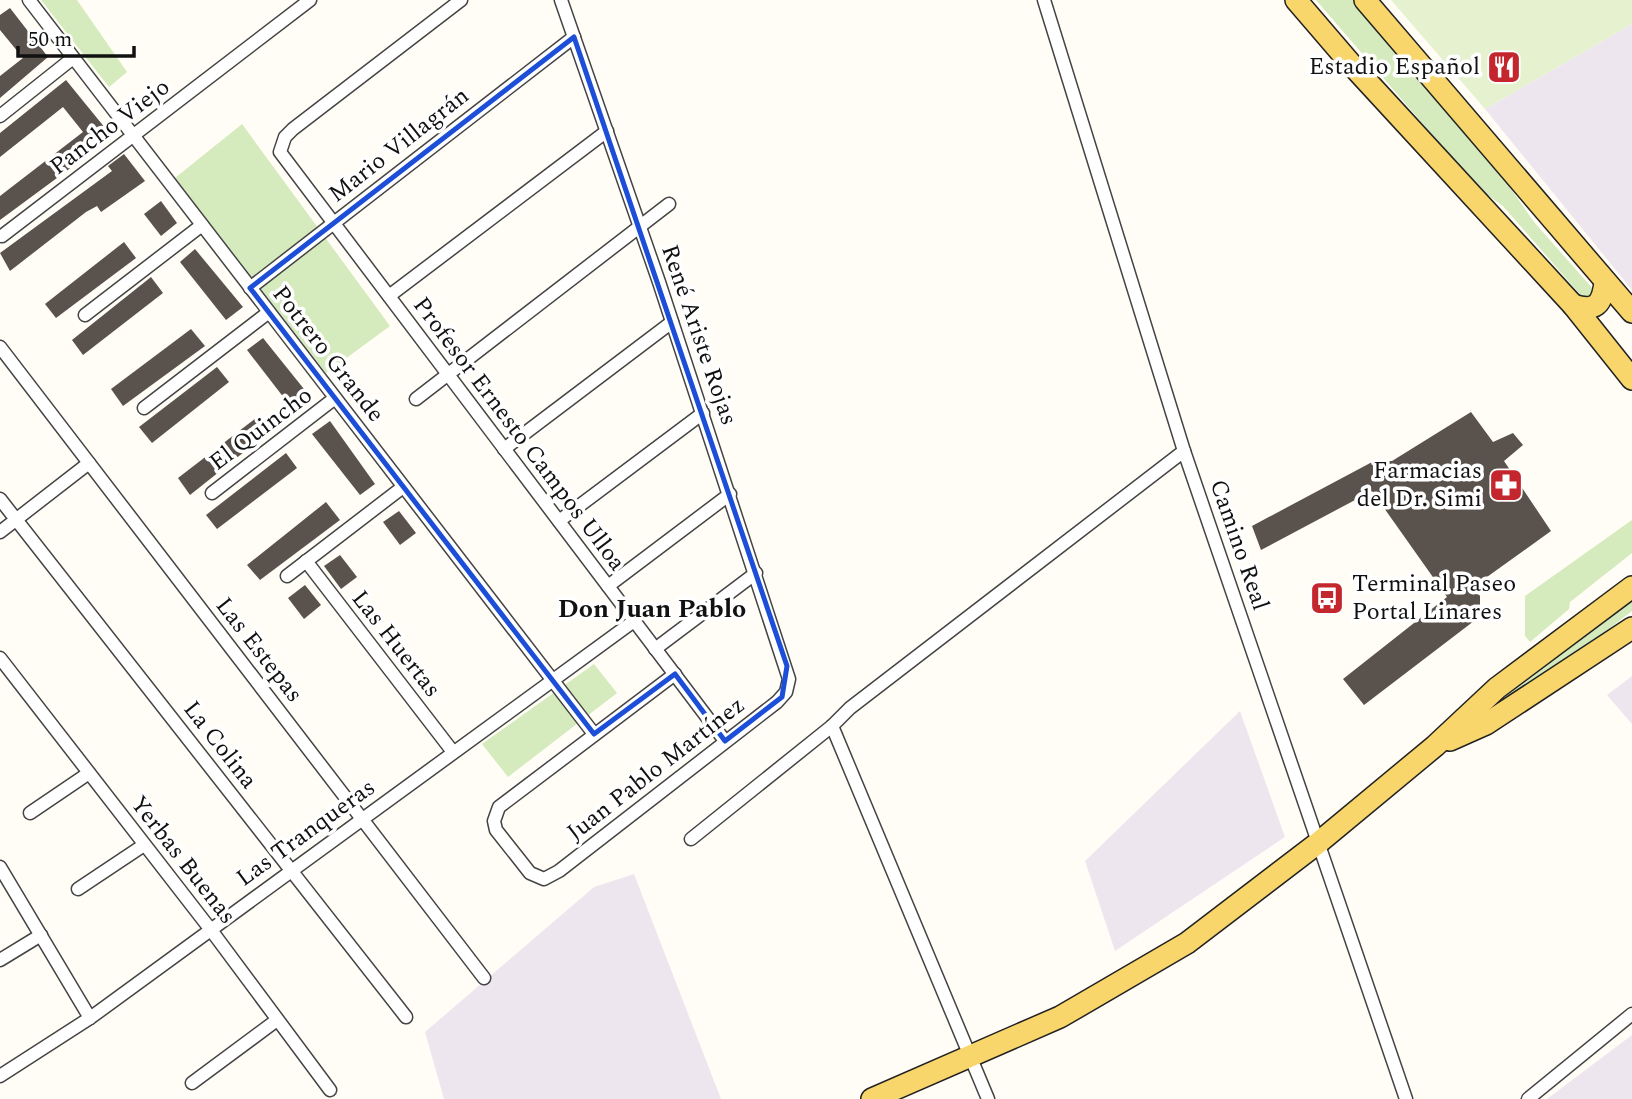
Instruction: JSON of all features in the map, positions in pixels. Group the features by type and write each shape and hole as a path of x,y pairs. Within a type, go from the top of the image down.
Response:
{"main road":[{"path":"1296,0 1351,64 1573,305 1632,379"},
{"path":"1365,0 1632,312"},
{"path":"1573,305 1587,310 1598,306 1603,298 1605,283"},
{"path":"872,1099 1060,1017 1147,970 1227,914 1318,843 1435,746 1497,688 1632,587"},
{"path":"1435,746 1486,724 1632,628"}],"street":[{"name":"Potrero Grande","path":"29,0 594,734"},
{"name":"Pancho Viejo","path":"2,236 310,0"},
{"name":"Profesor Ernesto Campos Ulloa","path":"461,0 293,129 285,137 280,152 725,741"},
{"name":"René Ariste Rojas","path":"561,0 673,322 787,666 788,685"},
{"name":"Camino Real","path":"1044,0 1184,451 1406,1099"},
{"name":"Mario Villagrán","path":"250,288 574,37"},
{"path":"0,116 74,58"},
{"path":"389,296 607,131"},
{"path":"416,399 668,204"},
{"path":"85,315 202,225"},
{"path":"144,408 269,312"},
{"path":"505,449 673,322"},
{"name":"Las Estepas","path":"0,347 484,978"},
{"name":"El Quincho","path":"212,493 335,398"},
{"path":"559,521 703,413"},
{"path":"691,839 832,726 850,708 1184,451"},
{"path":"0,532 89,463"},
{"path":"287,576 403,487"},
{"path":"608,586 730,494"},
{"name":"La Colina","path":"0,499 406,1017"},
{"name":"Las Huertas","path":"306,561 453,752"},
{"path":"655,649 756,573"},
{"name":"Las Tranqueras","path":"0,1076 90,1018 290,869 634,621"},
{"name":"Yerbas Buenas","path":"0,658 211,929 330,1090"},
{"path":"594,734 675,674"},
{"name":"Juan Pablo Martínez","path":"594,734 504,801 495,813 496,830 530,873 544,879 777,702 788,685"},
{"path":"832,726 988,1099"},
{"path":"30,813 89,773"},
{"path":"78,889 144,845"},
{"path":"0,867 90,1018"},
{"path":"0,960 41,935"},
{"path":"1528,1099 1632,1014"},
{"path":"192,1083 277,1020"}],"highlighted area":[{"path":"574,37 787,666 782,697 725,741 675,674 594,734 250,288"}],"shaded area":[{"path":"1632,24 1632,290 1485,109"},
{"path":"1632,676 1632,724 1607,695"},
{"path":"1240,711 1285,837 1115,951 1085,861"},
{"path":"634,874 721,1099 444,1099 425,1032 594,887"},
{"path":"1632,1035 1632,1099 1547,1099"}],"green space":[{"path":"41,0 77,0 127,72 109,87"},
{"path":"1316,0 1354,0 1487,155 1534,222 1594,290 1592,295 1584,299 1503,206 1479,189"},
{"name":"Estadio Español","path":"1391,0 1632,0 1632,24 1485,109"},
{"path":"242,124 390,326 326,373 175,178"},
{"path":"1632,520 1632,553 1570,602 1569,609 1530,642 1525,636 1525,596"},
{"path":"1632,594 1632,611 1562,665 1508,696 1505,692"},
{"path":"594,664 617,693 508,777 482,744"}],"building":[{"path":"10,8 48,57 0,98 0,76 23,58 0,30 0,15"},
{"path":"66,80 110,134 77,157 80,161 0,220 0,196 83,132 63,107 0,157 0,133"},
{"path":"124,154 145,181 101,212 97,206 86,212 10,271 0,253 112,171 108,166"},
{"path":"161,201 177,223 161,236 144,214"},
{"path":"124,242 136,258 56,318 45,304"},
{"path":"195,249 243,307 226,320 180,262"},
{"path":"151,277 163,293 83,355 72,340"},
{"path":"191,329 205,346 123,406 111,389"},
{"path":"263,338 308,394 291,407 247,350"},
{"path":"217,367 229,382 152,443 139,427"},
{"path":"1471,412 1493,442 1513,433 1523,445 1504,461 1551,531 1473,587 1480,596 1480,611 1474,621 1364,705 1343,679 1447,597 1372,491 1261,550 1252,526 1374,461 1392,461"},
{"path":"256,418 268,433 190,495 178,478"},
{"path":"330,421 375,484 360,495 312,434"},
{"path":"286,453 297,468 217,529 206,515"},
{"path":"326,502 340,520 260,580 247,565"},
{"path":"399,511 416,533 400,545 383,522"},
{"path":"340,555 357,577 341,589 324,566"},
{"path":"305,585 321,605 304,619 288,598"}],"place":[{"name":"Estadio Español","path":"1504,67"},
{"name":"Farmacias del Dr. Simi","path":"1506,485"},
{"name":"Terminal Paseo Portal Linares","path":"1327,598"}],"district":[{"name":"Don Juan Pablo","path":"652,609"}]}
